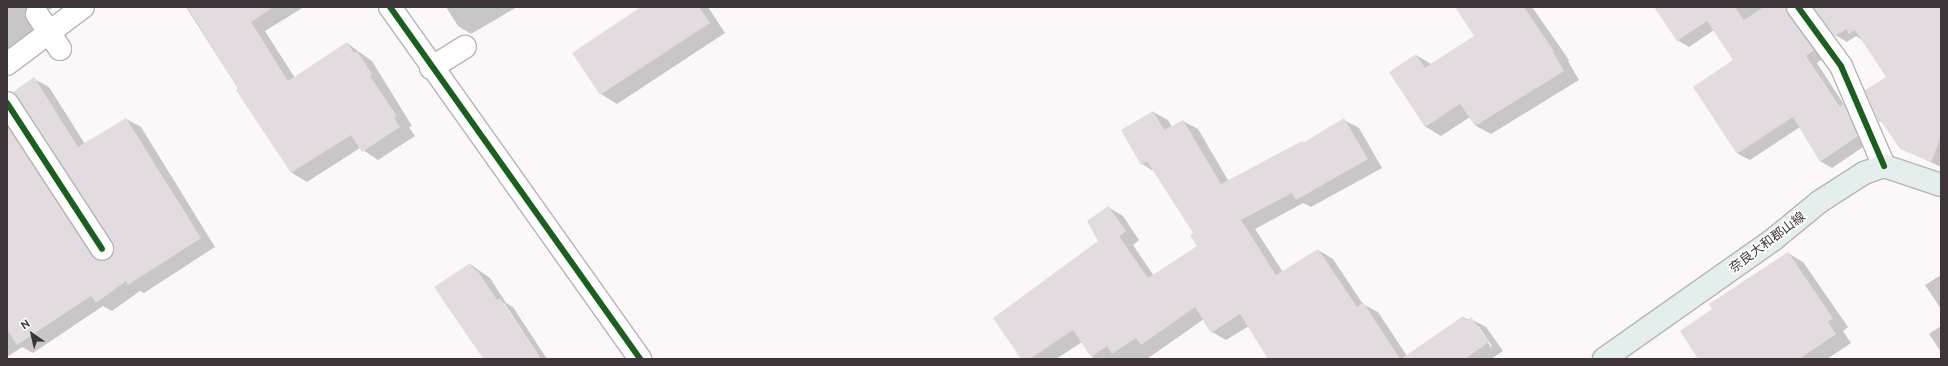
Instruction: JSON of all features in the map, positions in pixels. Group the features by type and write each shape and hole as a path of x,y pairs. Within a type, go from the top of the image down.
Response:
{"main road":[{"path":"1884,166 1941,185"},
{"name":"奈良大和郡山線","path":"1604,359 1774,239 1819,202 1864,173 1884,166"}],"street":[{"path":"7,64 55,41 83,7"},
{"path":"390,7 431,68 640,359"},
{"path":"1798,7 1841,66 1884,166"},
{"path":"37,14 55,41"},
{"path":"431,68 465,47"},
{"path":"7,103 102,249"}],"building":[{"path":"187,7 274,7 251,22 288,81 347,42 354,53 357,51 372,74 370,76 397,116 394,118 400,127 362,152 351,135 291,173 236,90 238,88"},
{"path":"641,7 699,7 710,23 600,95 572,53"},
{"path":"1455,7 1524,7 1554,51 1553,52 1564,71 1475,126 1460,104 1425,127 1389,72 1416,54 1425,68 1474,36"},
{"path":"1654,7 1735,7 1744,20 1764,7 1786,7 1788,14 1814,50 1806,56 1840,107 1844,104 1858,136 1820,162 1793,117 1737,154 1693,87 1733,60 1707,21 1677,41"},
{"path":"1813,7 1941,7 1941,137 1931,162 1900,149 1881,121 1879,122 1865,90 1886,77 1855,30 1849,34 1846,29 1835,36"},
{"path":"34,77 78,147 126,118 201,238 128,285 126,281 96,303 91,296 17,345 7,330 7,126 92,256 103,261 113,255 114,249 13,92"},
{"path":"1153,111 1164,130 1183,120 1221,184 1302,141 1303,143 1344,118 1368,159 1296,200 1292,193 1241,220 1276,275 1318,249 1357,307 1363,302 1400,359 1268,359 1240,314 1211,333 1195,307 1141,345 1136,338 1112,354 1107,346 1091,357 1073,330 1030,359 1021,359 993,318 1098,241 1087,221 1108,206 1126,231 1119,236 1148,278 1197,246 1190,236 1193,233 1147,161 1141,165 1121,130"},
{"path":"1788,252 1833,318 1828,322 1836,334 1799,359 1698,359 1680,331 1712,309 1709,304"},
{"path":"470,263 475,271 477,270 497,300 500,298 541,359 484,359 475,347 434,287"},
{"path":"1463,316 1466,321 1471,317 1489,342 1465,359 1401,359"}],"cycle path":[{"path":"390,7 640,359"},
{"path":"1798,7 1841,66 1884,166"},
{"path":"7,103 102,249"}]}
